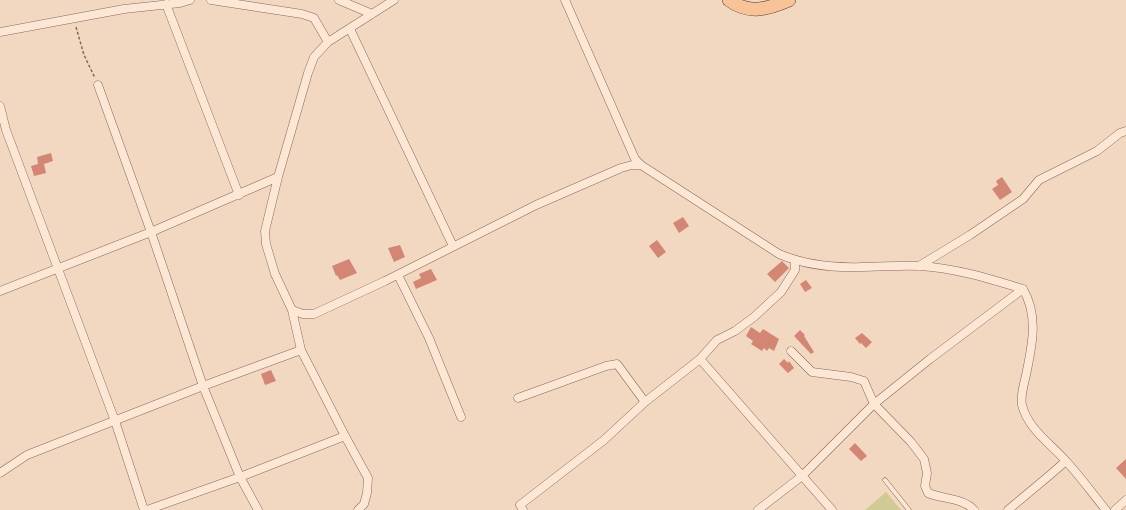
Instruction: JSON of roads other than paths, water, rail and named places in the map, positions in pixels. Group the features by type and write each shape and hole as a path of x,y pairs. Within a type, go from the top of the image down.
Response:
{"main road":[{"path":"729,0 741,7 762,9 769,8 789,0"}],"street":[{"path":"0,32 124,9 180,3 190,0"},
{"path":"211,0 302,14 314,18 328,42"},
{"path":"339,0 372,14"},
{"path":"358,510 364,504 367,493 368,478 301,350 292,310 276,274 266,244 265,231 278,177 314,57 328,42 394,0"},
{"path":"565,0 635,159 640,165 779,254 795,261 861,268 919,266 945,268 969,273 1024,289 1028,297 1034,322 1032,344 1022,404 1026,416 1034,429 1066,461 1106,510"},
{"path":"166,4 238,195"},
{"path":"350,28 453,246"},
{"path":"98,85 151,232 203,386 240,477 258,510"},
{"path":"0,106 13,150 115,421 146,510 240,477 345,436"},
{"path":"919,266 970,235 1023,199 1039,180 1097,151 1120,133 1126,132"},
{"path":"292,310 303,314 314,314 398,275 543,202 621,168 632,165 640,165"},
{"path":"0,291 151,232 278,177"},
{"path":"523,510 520,505 604,440 645,402 700,359 717,340 735,331 781,292 795,270 795,261"},
{"path":"398,275 429,338 461,417"},
{"path":"758,510 802,476 874,404 930,359 1024,289"},
{"path":"0,473 27,456 203,386 301,350"},
{"path":"791,351 812,372 851,377 864,381 874,404 911,442 924,459 927,472 925,486 928,492 938,497 962,502 974,510"},
{"path":"700,359 832,510"},
{"path":"518,398 606,366 617,364 645,402"},
{"path":"1009,510 1066,461"},
{"path":"1115,510 1126,500"}],"lane":[{"path":"885,480 909,510"}]}
